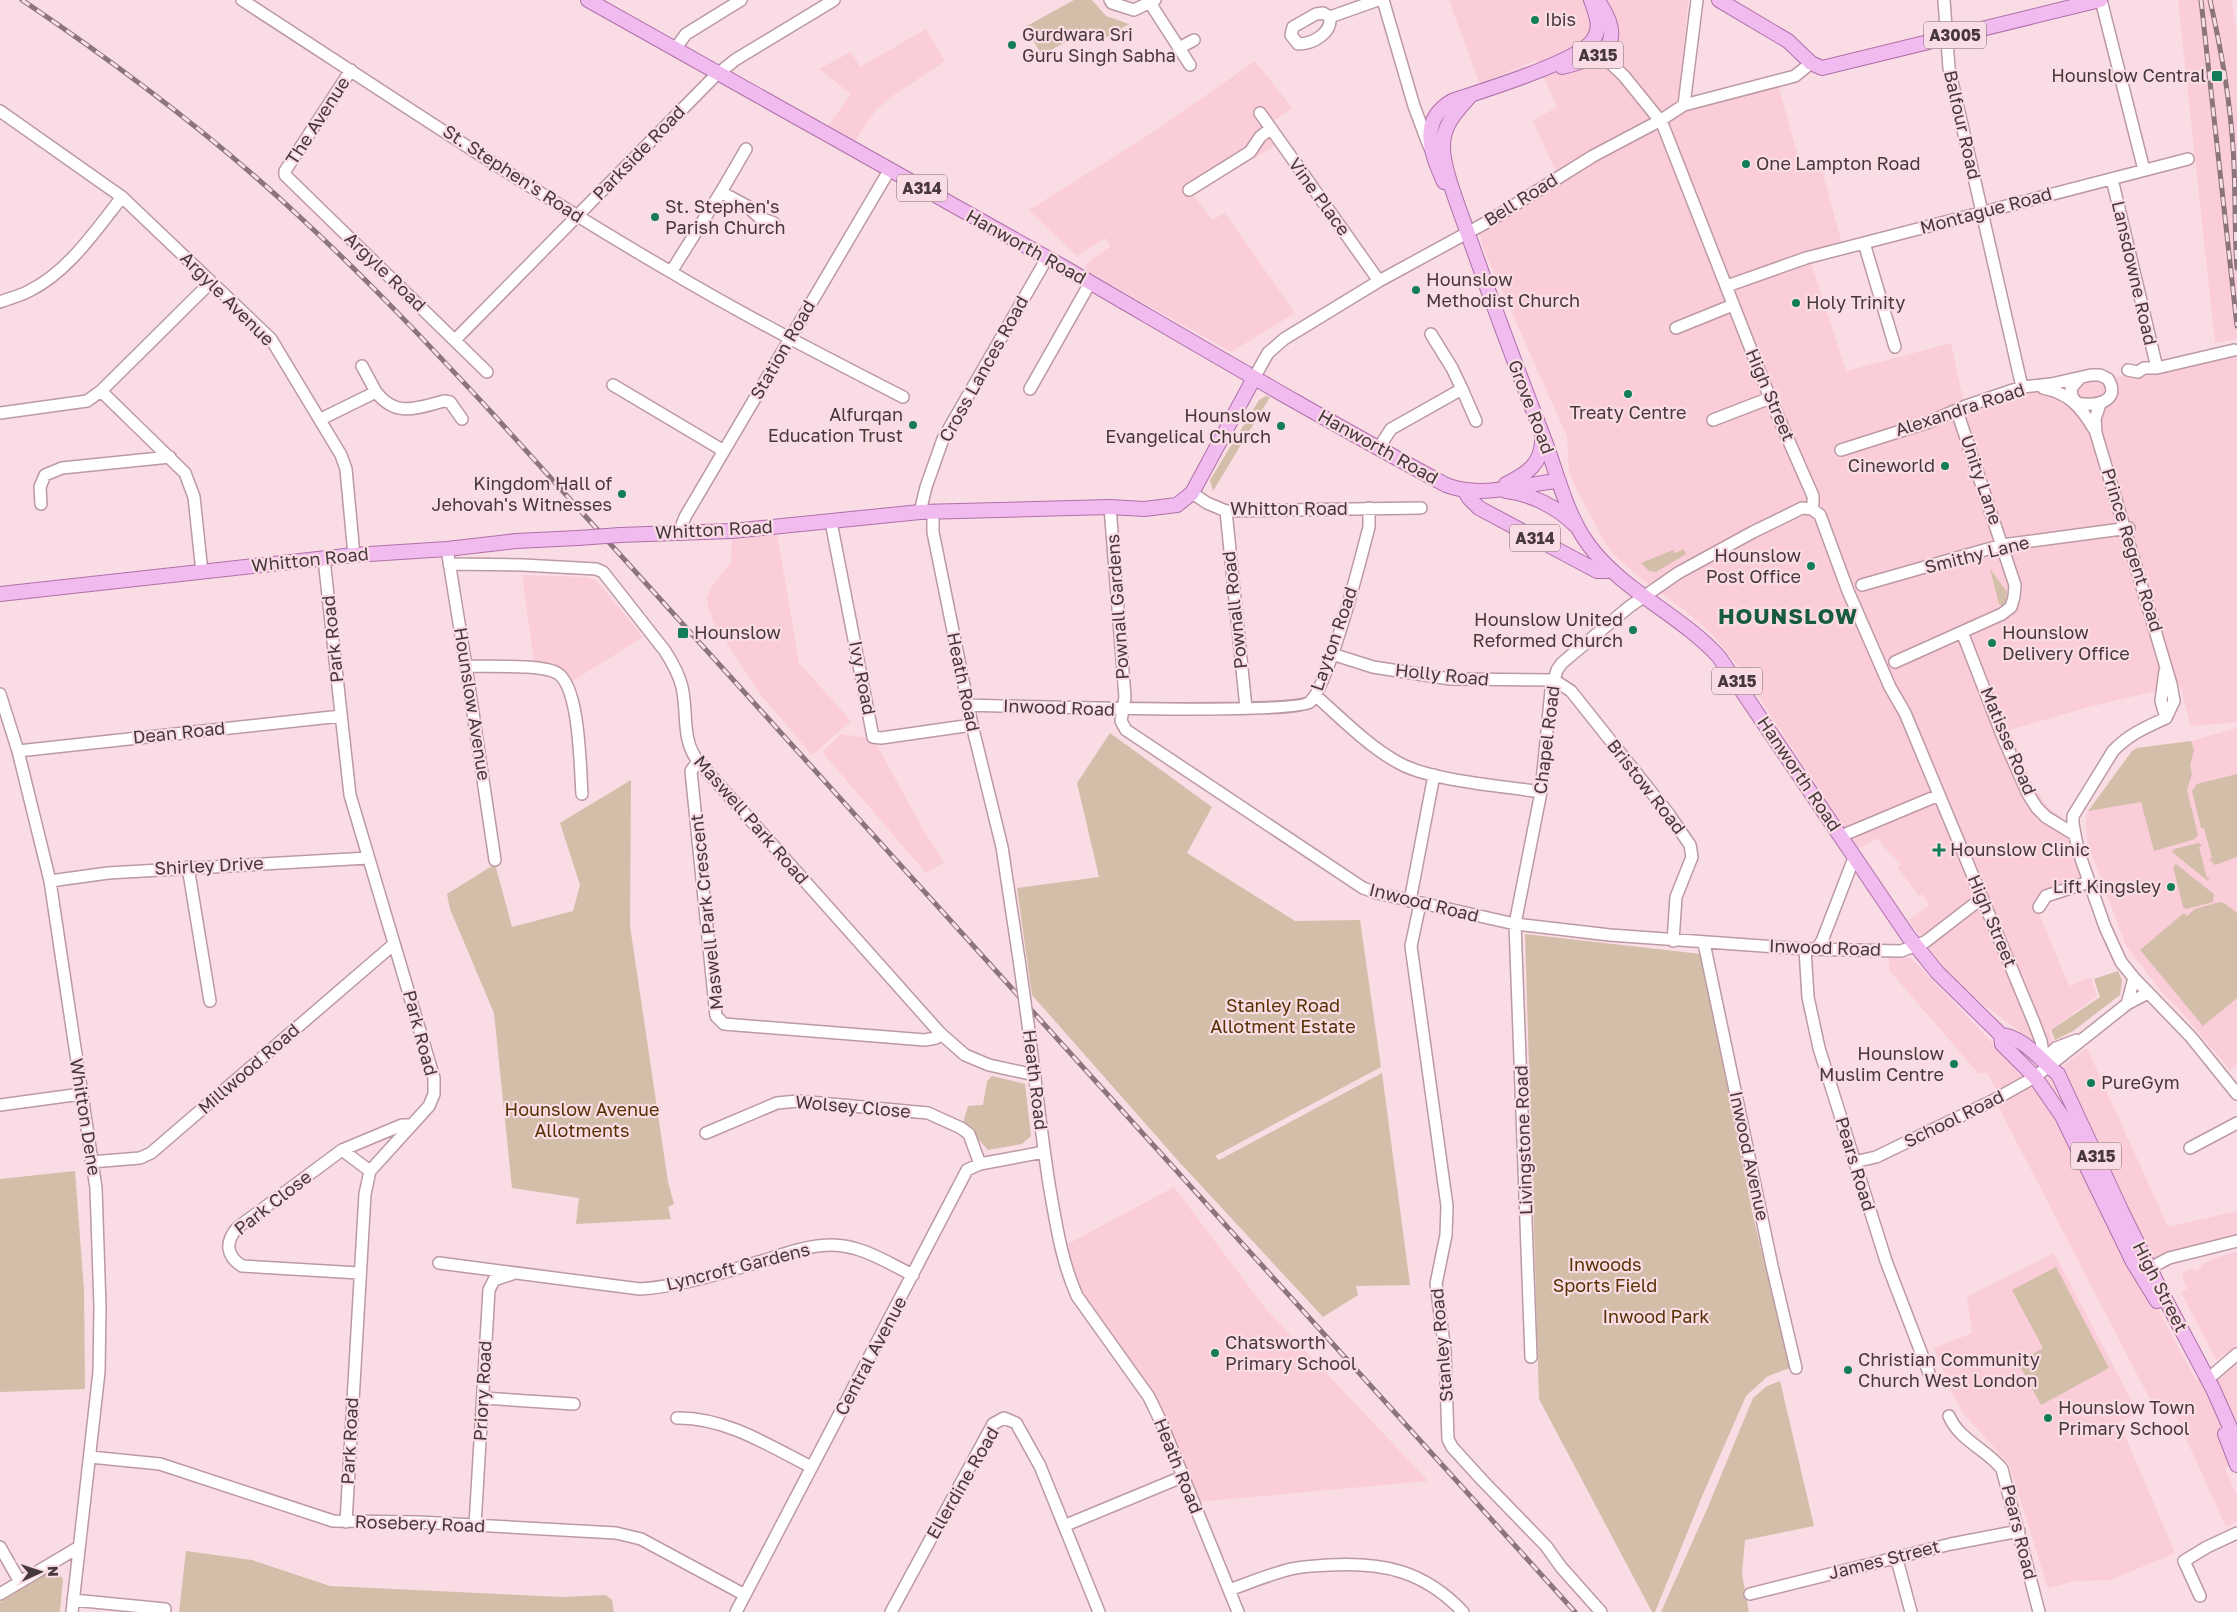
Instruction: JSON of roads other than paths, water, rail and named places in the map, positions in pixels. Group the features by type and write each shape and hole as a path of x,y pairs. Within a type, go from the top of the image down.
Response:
{"main road":[{"name":"Hanworth Road","path":"588,0 1047,258 1378,448 1446,484 1465,491 1496,490 1560,483"},
{"name":"A315","path":"1537,72 1585,48 1594,39 1598,24 1591,0"},
{"name":"A315","path":"1460,211 1446,187 1434,159 1429,136 1433,120 1442,107 1471,95 1537,72 1581,62 1597,56 1607,48 1611,36 1611,27 1597,0"},
{"path":"1719,0 1788,41 1812,63"},
{"name":"A3005","path":"1812,63 1822,68 2101,0"},
{"name":"A315","path":"1468,232 1460,211 1442,147 1444,131 1451,117 1471,95"},
{"name":"Grove Road","path":"1468,232 1500,328 1578,527 1600,559 1612,571"},
{"path":"1192,493 1254,378"},
{"path":"1496,490 1522,476 1536,464 1542,450 1542,434"},
{"path":"1514,492 1537,491 1560,483"},
{"name":"Hanworth Road","path":"1496,490 1514,492 1551,506 1578,527"},
{"name":"Hanworth Road","path":"1465,491 1468,498 1479,508 1597,572 1612,571 1700,637 1719,657 1854,858 1917,946 1937,972 2001,1035 2002,1044 2036,1077"},
{"name":"Whitton Road","path":"0,594 354,555 447,549 516,541 679,533 831,522 926,512 1110,507 1144,509 1177,505 1192,493"},
{"name":"Hanworth Road","path":"2001,1035 2008,1035 2047,1064"},
{"path":"2047,1064 2059,1099 2062,1116"},
{"name":"High Street","path":"2047,1064 2059,1076 2145,1271"},
{"name":"High Street","path":"2036,1077 2062,1116 2204,1381"},
{"name":"A315","path":"2204,1381 2237,1443"},
{"name":"A315","path":"2204,1381 2237,1465"}],"street":[{"name":"St. Stephen's Road","path":"242,0 579,216 671,272 789,338 903,397"},
{"path":"674,49 686,34 741,0"},
{"name":"Parkside Road","path":"455,340 719,74 735,60 834,0"},
{"path":"1110,0 1112,3 1134,10 1152,2 1190,65"},
{"path":"1330,17 1378,0"},
{"path":"1383,0 1414,106 1434,159"},
{"path":"1684,105 1697,0"},
{"name":"Balfour Road","path":"1944,0 1949,68 2022,387"},
{"path":"2101,0 2144,170"},
{"path":"1180,48 1194,40"},
{"name":"High Street","path":"1605,58 1630,82 1661,120 1770,398 1813,496 1813,504"},
{"name":"Bell Road","path":"1254,378 1268,353 1284,339 1379,281 1468,232 1593,156 1661,120 1684,105 1795,76 1812,63"},
{"name":"The Avenue","path":"285,171 351,70"},
{"path":"1414,106 1433,120"},
{"name":"Argyle Avenue","path":"0,111 122,197 271,340 321,419 341,455 346,469 354,555"},
{"name":"Vine Place","path":"1260,113 1379,281"},
{"path":"1189,190 1250,152 1260,137 1270,129"},
{"path":"671,272 746,149"},
{"name":"Montague Road","path":"1727,286 1783,265 1982,211 2188,159"},
{"name":"Station Road","path":"679,533 685,517 890,169"},
{"name":"Argyle Road","path":"285,171 285,175 487,372"},
{"name":"Lansdowne Road","path":"2112,179 2157,368"},
{"path":"721,192 747,206 760,218 774,224"},
{"path":"0,302 30,291 51,276 79,251 122,197"},
{"path":"1864,243 1895,347"},
{"name":"Cross Lances Road","path":"926,512 943,440 1047,258"},
{"path":"0,413 87,401 101,391 211,282"},
{"path":"1030,389 1090,283"},
{"path":"1676,328 1733,305"},
{"path":"1431,334 1452,368 1476,422"},
{"path":"2128,370 2138,372 2144,368 2157,368 2234,350"},
{"path":"362,366 381,398 398,409 408,410 450,402 462,419"},
{"path":"2036,387 2061,393 2074,400 2082,404 2100,404 2106,400 2111,392 2108,379 2096,374 2080,378 2071,388 2074,400"},
{"name":"Alexandra Road","path":"1841,450 1929,422 2022,387 2036,387 2080,378"},
{"path":"613,385 724,451"},
{"path":"1378,448 1392,429 1462,390"},
{"path":"101,391 185,473 194,497 202,572"},
{"path":"321,419 376,392"},
{"path":"1713,420 1770,398"},
{"name":"Prince Regent Road","path":"2074,400 2096,433"},
{"name":"Prince Regent Road","path":"2100,404 2095,419 2096,433 2126,528 2166,666 2174,701 2166,718 2140,730 2119,744 2113,751 2074,816 2074,834 2089,882 2116,953 2134,978 2191,1037 2237,1094"},
{"name":"Unity Lane","path":"1957,411 2015,586 2011,607 2002,614 1962,632"},
{"path":"41,504 40,487 45,475 62,468 170,457"},
{"name":"Whitton Road","path":"1192,493 1207,503 1226,511 1421,508"},
{"name":"Pownall Gardens","path":"1110,507 1122,642 1125,697 1123,707"},
{"name":"Layton Road","path":"1123,707 1246,708 1308,704 1316,696 1332,654 1366,536 1370,508"},
{"name":"High Street","path":"1761,529 1802,508 1812,509 1820,515 1848,591 1890,687 1905,713 1982,898 2041,1041 2047,1064"},
{"name":"Pownall Road","path":"1226,511 1246,708"},
{"name":"Heath Road","path":"926,512 933,532 972,725 1002,848 1020,966 1044,1152 1058,1237 1069,1278 1077,1296 1149,1397 1161,1422 1238,1612"},
{"name":"Ivy Road","path":"831,522 873,737 881,738 972,725"},
{"name":"Smithy Lane","path":"1862,585 2002,545 2126,528"},
{"name":"Chapel Road","path":"1515,924 1541,792 1554,680 1557,670 1562,663 1645,595 1702,559 1761,529"},
{"name":"Hounslow Avenue","path":"447,549 495,860"},
{"name":"Park Road","path":"324,559 350,795 434,1078 434,1094 429,1106 370,1171 364,1194 346,1522"},
{"name":"Maswell Park Road","path":"449,564 523,565 596,569 603,572 651,632 673,664 682,686 688,743 698,762 940,1033 964,1055 989,1065 1035,1075"},
{"path":"1895,662 1962,632"},
{"name":"Matisse Road","path":"1962,632 2002,735 2028,794 2037,808 2046,817 2074,834"},
{"name":"Holly Road","path":"1332,654 1373,667 1450,679 1554,680"},
{"path":"466,666 535,668 556,673 563,678 568,684 574,706 582,794"},
{"name":"Bristow Road","path":"1554,680 1571,691 1668,813 1690,845 1692,857 1676,898 1673,940"},
{"name":"Whitton Dene","path":"0,694 18,751 50,881 97,1205 100,1307 98,1380 73,1606"},
{"path":"1316,696 1371,744 1400,764 1434,776 1541,792"},
{"name":"Inwood Road","path":"968,705 1123,707 1121,721 1126,730 1154,750 1363,888 1415,903 1515,924 1704,943 1805,949 1901,951 1917,946"},
{"name":"Dean Road","path":"18,751 341,716"},
{"name":"Maswell Park Crescent","path":"698,762 691,772 716,1016 724,1024 925,1040 936,1038 940,1033"},
{"name":"Stanley Road","path":"1434,776 1415,903 1411,946 1447,1206 1446,1235 1436,1284 1445,1351 1448,1439 1452,1447 1482,1480 1546,1546 1561,1567 1601,1612"},
{"path":"1841,836 1939,795"},
{"name":"Shirley Drive","path":"50,881 108,872 368,858"},
{"path":"1817,948 1822,941 1854,858"},
{"path":"188,867 210,1001"},
{"path":"2039,908 2046,896 2089,882"},
{"path":"1917,946 1925,942 1982,898"},
{"name":"Livingstone Road","path":"1515,924 1531,1357"},
{"name":"Inwood Avenue","path":"1704,943 1772,1266 1796,1368"},
{"name":"Millwood Road","path":"91,1162 140,1158 151,1153 394,944"},
{"name":"Pears Road","path":"1805,949 1806,981 1819,1048 1886,1262 1929,1373"},
{"path":"2127,1004 2134,978"},
{"name":"School Road","path":"1854,1162 1869,1157 1876,1157 1992,1101 2036,1077 2047,1064 2127,1004 2138,1000 2148,993"},
{"path":"0,1105 81,1094"},
{"name":"Wolsey Close","path":"706,1133 777,1103 798,1101 928,1113 961,1128 969,1134 980,1164"},
{"path":"2190,1148 2237,1123"},
{"name":"Park Close","path":"359,1273 242,1266 233,1260 229,1254 228,1243 231,1234 237,1228 342,1150 402,1125 410,1125"},
{"path":"342,1150 370,1171"},
{"path":"980,1164 1044,1152"},
{"name":"Central Avenue","path":"736,1612 967,1170 980,1164"},
{"path":"2145,1271 2169,1258 2237,1241"},
{"name":"Lyncroft Gardens","path":"439,1263 640,1289 668,1287 692,1282 806,1247 833,1245 862,1250 913,1274"},
{"name":"Priory Road","path":"475,1525 489,1290 494,1280 516,1273"},
{"path":"2204,1381 2237,1354"},
{"path":"483,1398 574,1404"},
{"name":"Pears Road","path":"1949,1416 1961,1434 1990,1456 2002,1469 2039,1612"},
{"path":"677,1418 687,1418 736,1429 811,1467"},
{"name":"Ellerdine Road","path":"891,1612 993,1424 1004,1418 1016,1423 1040,1466 1066,1525 1099,1612"},
{"name":"Rosebery Road","path":"90,1457 160,1464 333,1521 418,1522 616,1533 641,1540 745,1595"},
{"path":"1066,1525 1182,1477"},
{"name":"James Street","path":"1750,1594 1896,1556 2019,1531"},
{"path":"2200,1596 2184,1561 2207,1547 2237,1533"},
{"path":"0,1547 20,1582"},
{"path":"0,1594 79,1547"},
{"path":"1896,1556 1911,1612"},
{"path":"1229,1590 1292,1569 1350,1564 1387,1567 1418,1577 1447,1595 1463,1612"},
{"path":"73,1606 165,1609"}],"railway":[{"path":"22,0 131,77 236,160 327,242 399,315 493,414 1575,1612"},
{"path":"2201,0 2237,326"},
{"path":"2210,0 2218,37 2232,129 2237,268"}],"place":[{"name":"Ibis","path":"1535,20"},
{"name":"Gurdwara Sri Guru Singh Sabha","path":"1012,45"},
{"name":"Hounslow Central","path":"2217,76"},
{"name":"One Lampton Road","path":"1746,164"},
{"name":"St. Stephen's Parish Church","path":"655,217"},
{"name":"Hounslow Methodist Church","path":"1416,290"},
{"name":"Holy Trinity","path":"1796,303"},
{"name":"Treaty Centre","path":"1628,394"},
{"name":"Alfurqan Education Trust","path":"913,425"},
{"name":"Hounslow Evangelical Church","path":"1281,426"},
{"name":"Cineworld","path":"1945,466"},
{"name":"Kingdom Hall of Jehovah's Witnesses","path":"622,494"},
{"name":"Hounslow Post Office","path":"1811,566"},
{"name":"Hounslow United Reformed Church","path":"1633,630"},
{"name":"Hounslow","path":"683,633"},
{"name":"Hounslow Delivery Office","path":"1992,643"},
{"name":"Hounslow Clinic","path":"1939,850"},
{"name":"Lift Kingsley","path":"2171,887"},
{"name":"Hounslow Muslim Centre","path":"1954,1064"},
{"name":"PureGym","path":"2091,1083"},
{"name":"Chatsworth Primary School","path":"1215,1353"},
{"name":"Christian Community Church West London","path":"1848,1370"},
{"name":"Hounslow Town Primary School","path":"2048,1418"}],"district":[{"name":"HOUNSLOW","path":"1788,616"}],"park label":[{"name":"Stanley Road Allotment Estate","path":"1283,1016"},
{"name":"Hounslow Avenue Allotments","path":"582,1120"},
{"name":"Inwoods Sports Field","path":"1605,1275"},
{"name":"Inwood Park","path":"1656,1317"}]}
